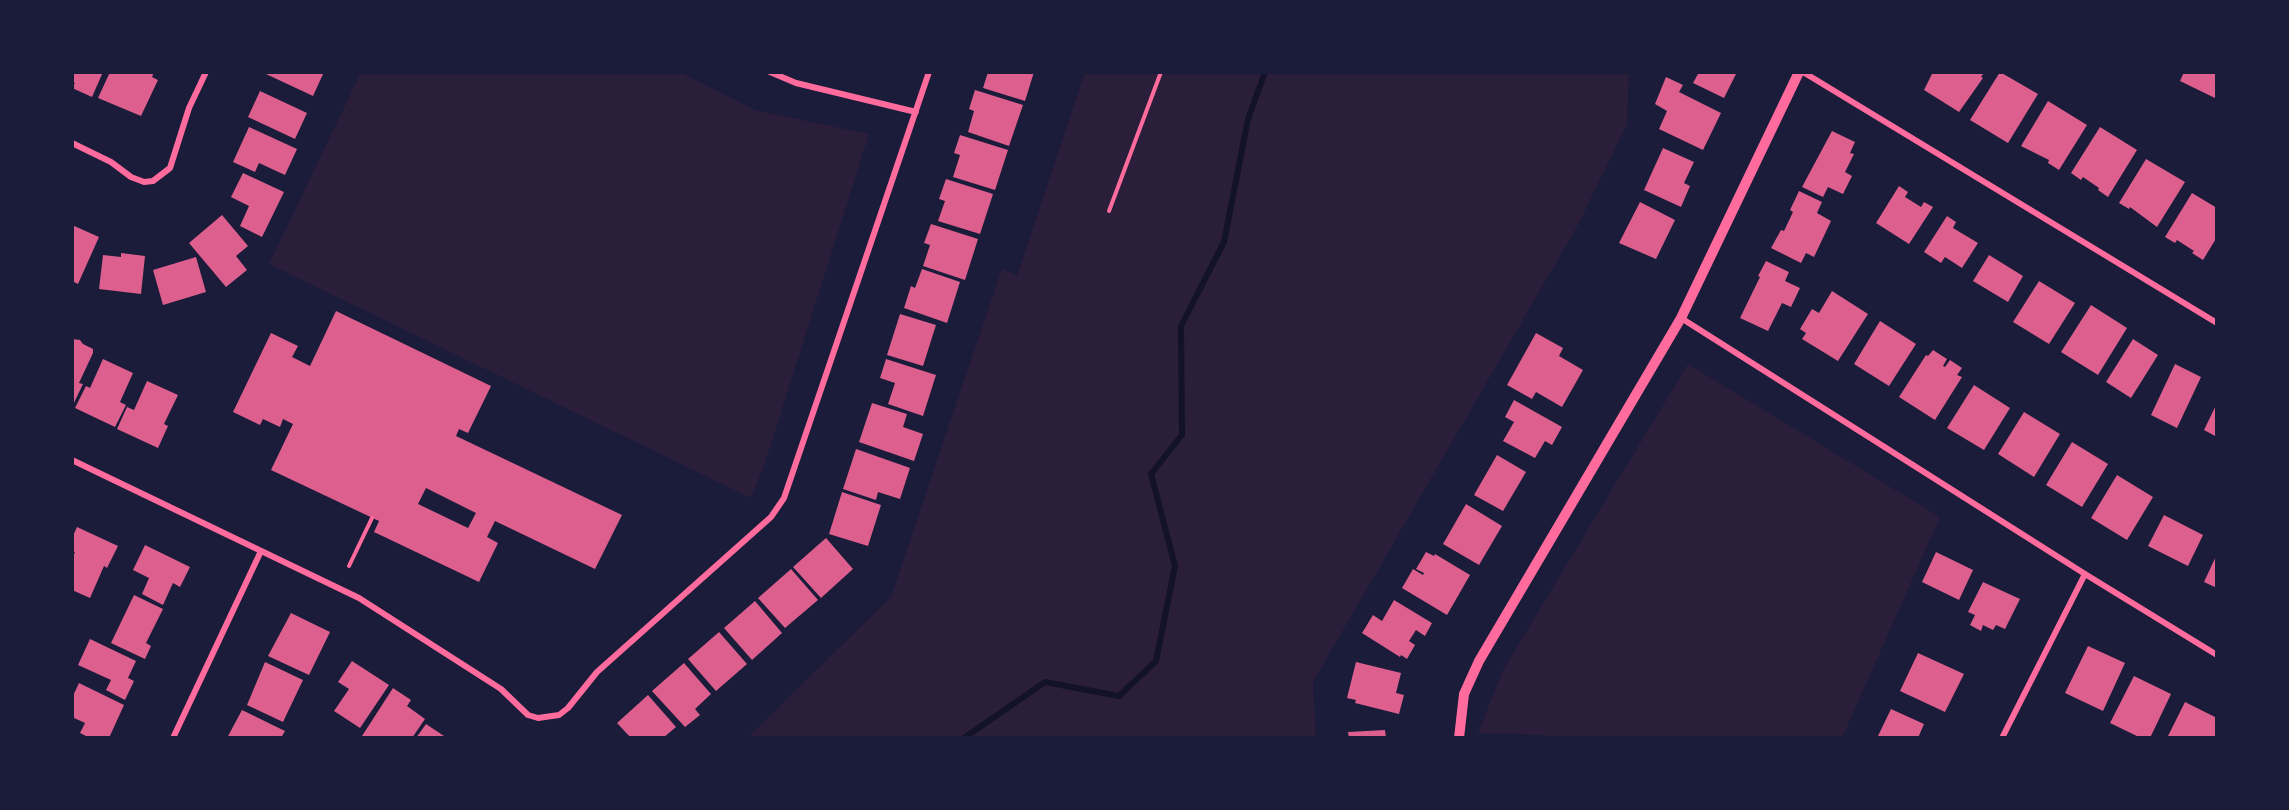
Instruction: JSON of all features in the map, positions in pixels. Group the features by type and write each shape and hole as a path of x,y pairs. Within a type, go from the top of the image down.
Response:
{"street":[{"path":"72,142 111,162 131,177 144,182 153,181 170,168 189,108 206,72"},
{"path":"770,72 796,83 916,112"},
{"path":"72,460 359,598 501,689 528,715 538,718 559,715 568,708 597,672 771,517 784,498 929,72"},
{"path":"1459,738 1464,694 1479,661 1682,318 1801,72 2217,323"},
{"path":"1682,318 2217,656"},
{"path":"172,738 261,551"},
{"path":"2002,738 2085,574"}],"path":[{"path":"1109,211 1161,72"},
{"path":"349,566 372,518"}],"shaded area":[{"path":"361,72 680,72 755,110 869,134 765,463 751,498 269,264"},
{"path":"1085,72 1629,72 1627,124 1579,223 1313,682 1316,738 747,738 891,597 1002,268 1017,276"},
{"path":"1688,364 1940,517 1842,738 1551,738 1543,735 1478,733 1503,670"}],"building":[{"path":"72,72 103,72 92,97 72,88 75,83 72,82"},
{"path":"110,72 154,72 152,77 158,80 141,116 98,98"},
{"path":"267,72 324,72 313,96 266,74"},
{"path":"988,72 1034,72 1025,101 983,88"},
{"path":"1699,72 1737,72 1724,98 1693,83"},
{"path":"1933,72 1980,72 1983,78 1959,112 1924,90"},
{"path":"2000,72 2038,94 2008,143 1970,120"},
{"path":"2184,72 2217,72 2217,99 2180,81"},
{"path":"1666,77 1683,85 1679,92 1721,113 1703,150 1659,129 1667,111 1655,104"},
{"path":"975,90 1023,105 1009,146 968,132 974,111 969,109"},
{"path":"260,91 307,113 295,139 248,117"},
{"path":"2048,101 2087,125 2059,170 2048,163 2049,160 2021,146"},
{"path":"249,127 297,149 285,175 259,163 255,172 233,162"},
{"path":"2100,127 2137,150 2108,197 2083,177 2081,180 2071,173"},
{"path":"1832,131 1855,142 1850,153 1854,154 1845,172 1852,176 1843,194 1828,187 1823,197 1802,187"},
{"path":"960,135 1008,150 995,190 953,177 960,155 954,153"},
{"path":"1663,148 1694,162 1684,183 1690,186 1681,207 1644,190"},
{"path":"2146,159 2185,182 2157,227 2130,207 2129,209 2119,203"},
{"path":"243,173 284,192 262,237 240,226 249,206 231,197"},
{"path":"946,179 993,194 980,234 938,221 945,201 939,199"},
{"path":"1899,186 1908,192 1905,197 1921,207 1924,202 1933,207 1909,244 1876,223"},
{"path":"1799,191 1822,202 1817,213 1831,221 1814,257 1806,253 1801,263 1771,248 1781,230 1784,231"},
{"path":"2192,193 2217,208 2217,237 2203,260 2177,240 2175,243 2165,237"},
{"path":"1640,202 1675,220 1656,259 1619,243"},
{"path":"222,215 248,246 236,256 247,270 226,287 189,243"},
{"path":"1947,216 1956,222 1953,228 1978,243 1962,268 1945,257 1941,263 1924,252"},
{"path":"931,224 978,239 965,280 923,266 930,245 924,243"},
{"path":"72,225 99,237 78,284 72,281"},
{"path":"121,253 145,256 141,294 99,289 103,255 121,257"},
{"path":"1989,255 2023,276 2008,302 1973,281"},
{"path":"196,257 206,292 163,305 153,270"},
{"path":"1766,261 1789,272 1785,281 1800,288 1791,307 1782,303 1768,331 1740,318"},
{"path":"922,269 960,282 947,323 904,308 911,286 915,288"},
{"path":"2039,281 2075,303 2049,344 2013,322"},
{"path":"1832,291 1868,314 1838,361 1802,339 1806,333 1800,329 1812,309 1819,313"},
{"path":"2091,305 2127,328 2098,375 2061,352"},
{"path":"336,311 491,386 468,433 459,429 456,436 622,515 595,569 495,521 487,537 498,543 479,582 374,532 379,521 271,470 293,424 283,419 280,427 263,419 260,425 233,412 271,333 298,346 292,357 310,366","holes":["426,488 476,513 468,528 418,504"]},
{"path":"900,314 936,325 923,366 887,355"},
{"path":"1880,321 1916,344 1889,386 1854,364"},
{"path":"1536,333 1563,348 1559,356 1583,370 1562,407 1536,392 1532,399 1507,385"},
{"path":"72,339 80,340 93,349 93,353 79,383 83,384 72,407"},
{"path":"2133,339 2158,355 2131,398 2106,382"},
{"path":"1933,350 1947,359 1943,366 1945,367 1950,360 1962,368 1957,375 1962,377 1935,420 1899,397 1926,355 1928,356"},
{"path":"103,359 133,373 120,402 126,405 115,427 75,408 86,386 90,388"},
{"path":"886,359 936,375 923,416 888,404 895,383 880,378"},
{"path":"2175,364 2201,377 2177,428 2151,415"},
{"path":"147,381 178,395 164,424 168,426 158,448 117,429 127,407 134,410"},
{"path":"1974,385 2010,408 1984,450 1947,428"},
{"path":"1514,400 1562,427 1552,445 1545,441 1535,458 1503,441 1514,422 1505,417"},
{"path":"872,403 907,414 903,427 923,434 914,461 859,442"},
{"path":"2217,403 2217,437 2204,430"},
{"path":"2024,412 2060,434 2034,477 1998,454"},
{"path":"2072,442 2108,464 2082,507 2046,485"},
{"path":"856,449 910,468 900,499 878,492 876,500 843,489"},
{"path":"1497,455 1526,472 1503,511 1474,495"},
{"path":"2117,475 2153,497 2127,540 2091,518"},
{"path":"842,492 881,505 868,546 829,534"},
{"path":"1466,504 1502,526 1479,565 1443,544"},
{"path":"2164,515 2203,535 2188,566 2148,546"},
{"path":"77,527 118,546 107,568 104,566 90,598 72,590 72,558 75,552 72,551 72,538"},
{"path":"826,538 853,569 821,598 793,567"},
{"path":"145,545 190,567 180,587 173,583 163,605 142,594 149,578 133,570"},
{"path":"1426,552 1434,556 1435,554 1470,575 1447,615 1402,588 1413,569 1423,575 1424,573 1416,569"},
{"path":"1936,552 1973,570 1959,600 1922,582"},
{"path":"2217,554 2217,588 2204,582"},
{"path":"791,569 818,600 785,628 758,598"},
{"path":"1983,582 2020,599 2005,629 1996,625 1993,630 1983,625 1981,631 1970,625 1975,615 1968,612"},
{"path":"134,595 163,609 146,643 151,646 145,659 111,643"},
{"path":"1394,600 1432,623 1425,636 1416,630 1409,641 1415,645 1407,659 1362,633 1373,615 1382,621"},
{"path":"755,601 782,633 752,660 724,628"},
{"path":"291,613 330,632 309,675 268,656"},
{"path":"719,632 747,664 716,691 688,659"},
{"path":"90,639 136,661 128,678 134,681 125,700 106,690 111,680 78,665"},
{"path":"2088,646 2125,663 2103,711 2065,693"},
{"path":"1918,653 1964,674 1945,712 1900,691"},
{"path":"352,661 389,685 360,728 334,711 349,689 338,682"},
{"path":"265,662 303,680 283,722 247,705"},
{"path":"1356,662 1401,673 1396,693 1404,695 1399,714 1355,703 1356,700 1347,698"},
{"path":"684,663 711,694 695,709 700,715 685,727 652,691"},
{"path":"2134,676 2171,694 2150,738 2141,738 2110,723"},
{"path":"79,683 124,705 109,738 90,738 80,733 85,723 72,717 72,698"},
{"path":"393,688 411,700 407,706 425,719 412,738 365,738 362,736"},
{"path":"648,695 676,727 663,738 631,738 617,723"},
{"path":"2185,702 2217,718 2217,732 2214,738 2167,738"},
{"path":"1891,709 1924,724 1918,738 1877,738"},
{"path":"242,710 285,731 281,738 227,738"},
{"path":"426,724 447,738 416,738"},
{"path":"1385,730 1386,738 1349,738 1348,732"}],"waterway":[{"path":"964,738 1045,682 1119,696 1156,661 1175,566 1151,474 1182,435 1181,326 1224,242 1248,119 1265,72"}]}
